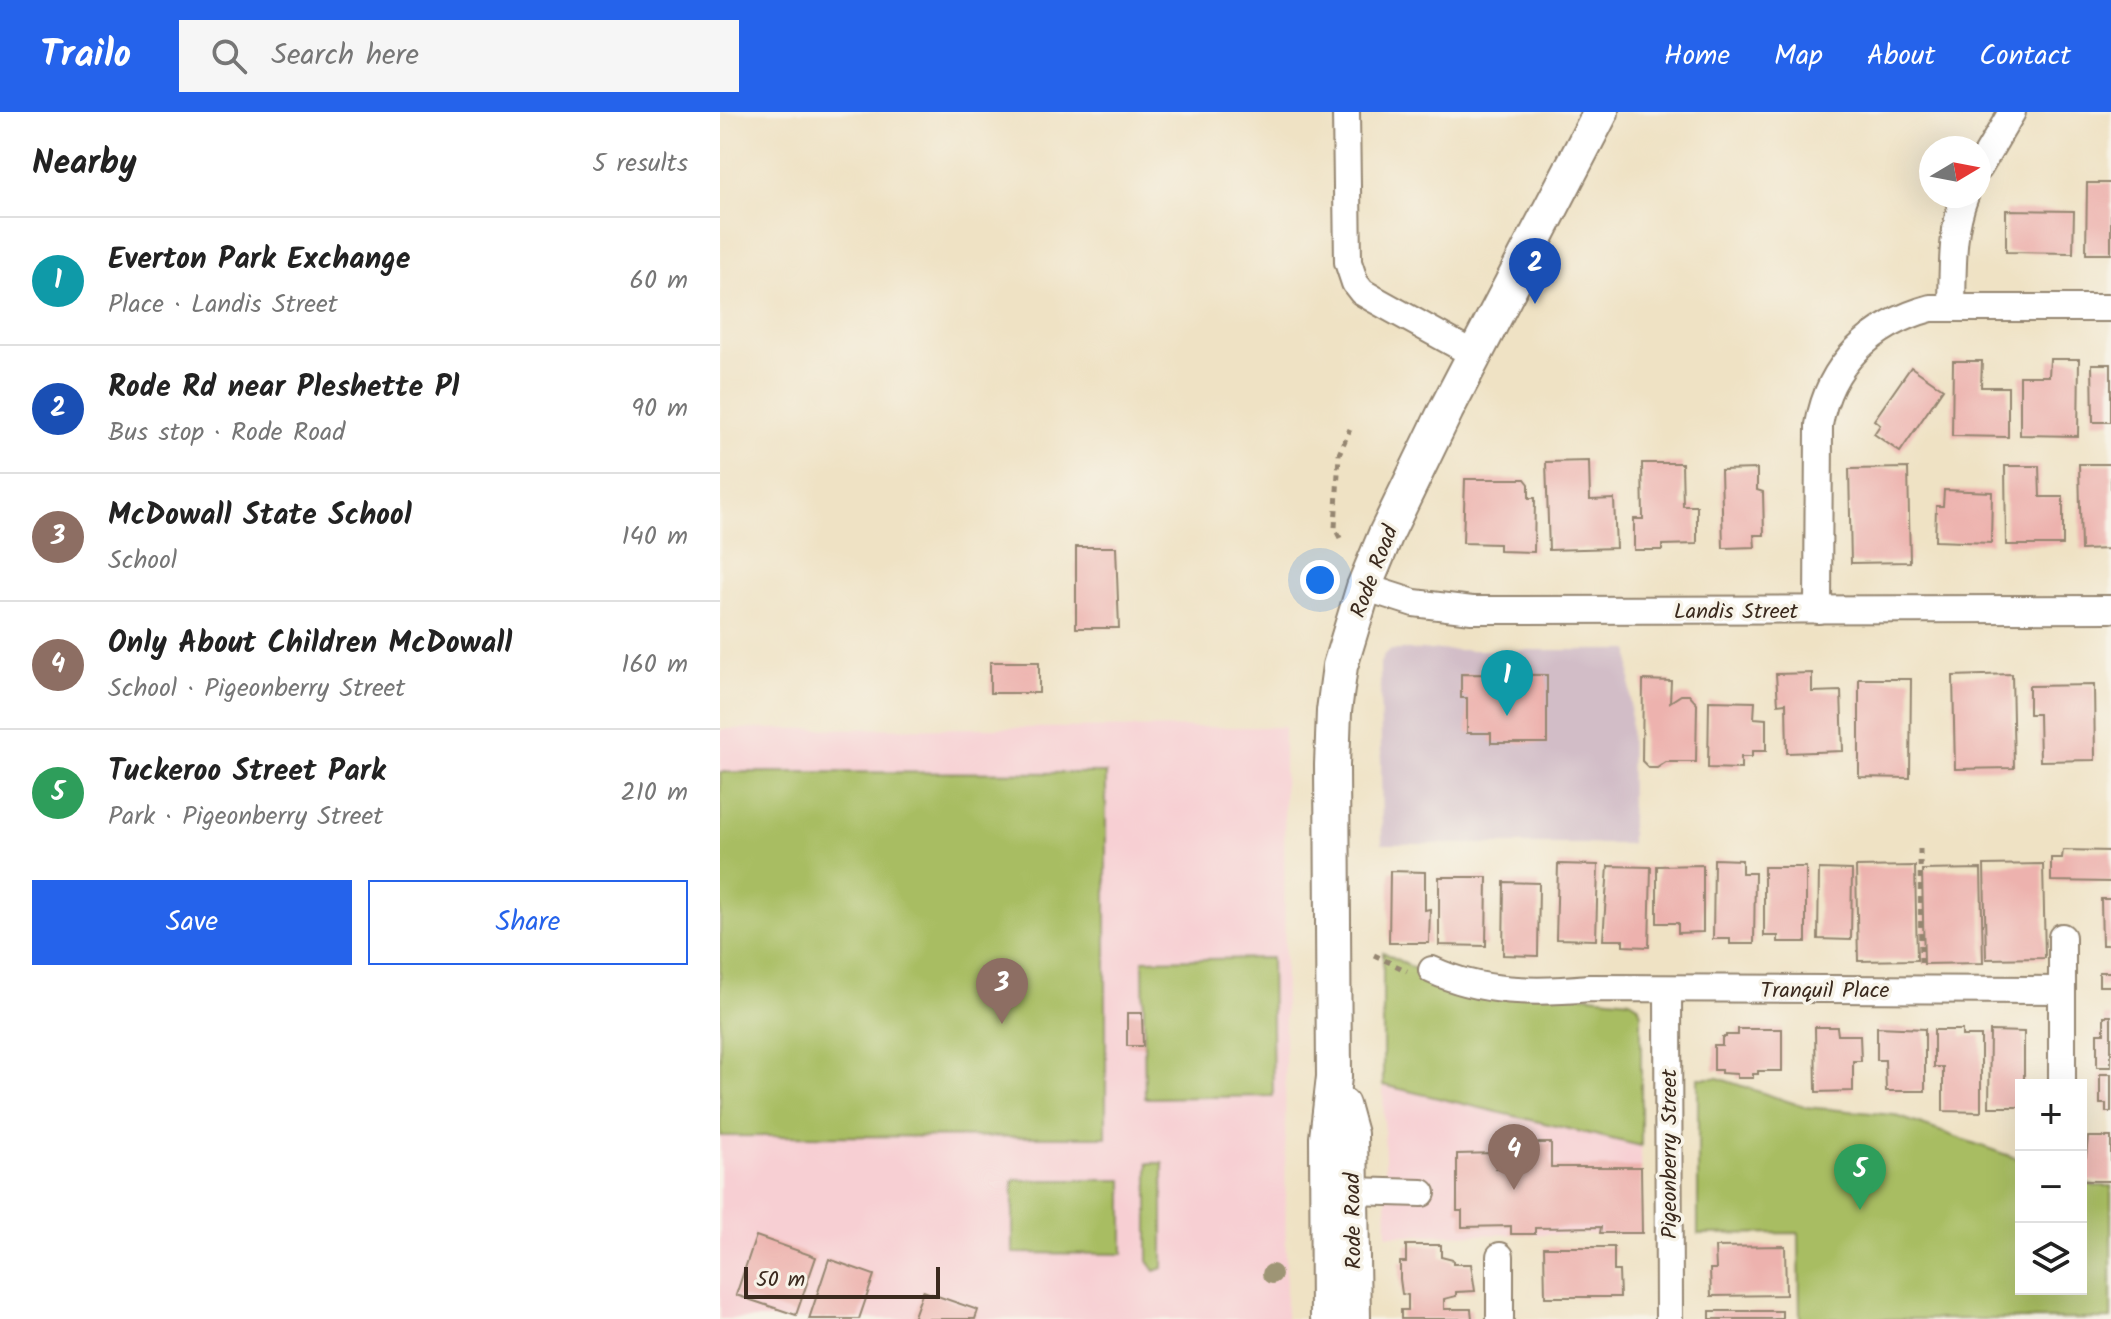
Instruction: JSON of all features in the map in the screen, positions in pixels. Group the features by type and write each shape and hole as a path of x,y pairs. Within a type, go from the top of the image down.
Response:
{"main road":[{"name":"Rode Road","path":"1328,1319 1327,1138 1334,1077 1334,711 1340,666 1375,558 1418,466 1601,112"},
{"name":"Rode Road","path":"1334,1077 1350,1134 1353,1319"}],"street":[{"path":"1346,112 1350,273 1362,292 1475,355"},
{"path":"1991,148 2012,112"},
{"path":"1952,307 1955,230 1961,208"},
{"path":"1818,610 1819,425 1830,386 1853,352 1886,326 1917,312 1952,307 2111,308"},
{"name":"Landis Street","path":"1364,587 1414,603 1472,610 2111,609"},
{"path":"2062,937 2062,1079"},
{"name":"Tranquil Place","path":"1432,970 1452,978 1516,991 1589,988 2062,990"},
{"name":"Pigeonberry Street","path":"1668,989 1669,1319"},
{"path":"1352,1191 1422,1193"},
{"path":"1500,1256 1500,1319"}],"path":[{"path":"1340,538 1335,528 1339,454 1350,429"},
{"path":"1920,849 1921,989"}],"shaded area":[{"path":"1391,650 1630,650 1631,844 1382,844 1380,663"},
{"path":"1284,727 1286,1319 720,1319 720,729"},
{"path":"1383,1085 1641,1146 1642,1234 1387,1235"}],"green space":[{"path":"720,772 1106,773 1106,1137 720,1136"},
{"path":"1383,952 1437,981 1630,1000 1638,1005 1641,1013 1641,1146 1383,1085"},
{"path":"1271,958 1273,1096 1145,1098 1143,960"},
{"path":"1698,1078 1718,1078 1805,1107 1894,1115 2015,1158 2015,1295 2087,1295 2087,1183 2111,1186 2111,1319 1800,1319 1799,1233 1698,1234"},
{"path":"1148,1163 1163,1163 1163,1268 1155,1271 1148,1261"},
{"path":"1013,1180 1123,1180 1123,1254 1013,1253"}],"building":[{"path":"2087,183 2111,183 2111,254 2086,254"},
{"path":"2006,210 2074,211 2073,253 2006,252"},
{"path":"2050,359 2079,359 2078,436 2020,435 2020,376 2049,376"},
{"path":"1953,361 1982,361 1981,387 2008,387 2008,437 1952,436"},
{"path":"2092,364 2111,364 2111,422 2093,422"},
{"path":"1911,367 1943,389 1900,452 1874,434 1880,425 1874,420"},
{"path":"1589,461 1590,500 1614,499 1616,548 1549,550 1546,462"},
{"path":"1642,463 1682,463 1683,506 1697,506 1697,544 1662,545 1662,550 1634,550 1634,519 1643,519"},
{"path":"2079,464 2111,464 2111,549 2081,550"},
{"path":"2005,466 2039,466 2040,497 2063,497 2063,545 2006,545"},
{"path":"1908,468 1910,562 1851,563 1849,469"},
{"path":"1757,469 1757,490 1763,492 1764,535 1754,535 1755,547 1723,548 1721,470"},
{"path":"1465,479 1525,479 1529,484 1529,498 1535,498 1534,552 1499,551 1499,544 1463,543"},
{"path":"1944,490 1992,492 1991,543 1935,541 1936,506 1943,506"},
{"path":"1076,547 1116,547 1119,628 1076,628"},
{"path":"990,662 1039,662 1039,693 990,693"},
{"path":"1812,673 1812,692 1841,691 1843,751 1787,753 1786,703 1778,704 1776,674"},
{"path":"1461,674 1547,675 1547,743 1491,743 1491,733 1467,733 1467,698 1461,698"},
{"path":"2012,674 2014,768 1955,769 1953,676"},
{"path":"1859,679 1911,679 1910,778 1859,777"},
{"path":"1643,680 1671,681 1670,702 1681,695 1689,695 1697,704 1696,762 1666,762 1657,768 1649,768 1642,761"},
{"path":"2094,685 2095,760 2040,761 2039,714 2029,714 2029,686"},
{"path":"1709,701 1755,702 1754,718 1766,719 1766,751 1752,751 1752,757 1741,757 1741,769 1708,768"},
{"path":"2063,850 2111,851 2111,882 2051,881 2051,858 2062,858"},
{"path":"1714,859 1742,860 1742,873 1755,873 1754,944 1730,944 1730,939 1713,939"},
{"path":"1558,864 1598,865 1596,940 1556,939"},
{"path":"2043,864 2045,958 1986,959 1984,865"},
{"path":"1703,865 1703,932 1678,933 1678,923 1657,923 1657,866"},
{"path":"1608,866 1651,867 1649,947 1623,946 1623,940 1603,940"},
{"path":"1915,866 1917,960 1858,961 1856,867"},
{"path":"1764,867 1806,867 1806,942 1778,942 1778,936 1764,936"},
{"path":"1819,869 1852,870 1851,940 1818,939"},
{"path":"1981,869 1983,963 1924,964 1922,870"},
{"path":"1390,871 1425,872 1425,910 1430,909 1429,943 1389,943"},
{"path":"1439,877 1487,877 1486,946 1439,945"},
{"path":"1504,882 1539,883 1538,956 1503,955"},
{"path":"2101,899 2111,899 2111,945 2102,945"},
{"path":"2099,972 2111,972 2111,986 2099,986"},
{"path":"1127,1013 1142,1013 1143,1046 1127,1046"},
{"path":"2104,1016 2111,1016 2111,1067 2097,1067 2097,1033 2104,1033"},
{"path":"1815,1027 1837,1027 1838,1035 1860,1035 1861,1061 1853,1061 1853,1091 1816,1092"},
{"path":"1877,1027 1925,1029 1925,1091 1886,1091 1885,1060 1877,1060"},
{"path":"1738,1029 1782,1029 1782,1071 1758,1071 1753,1078 1737,1078 1737,1074 1714,1070 1714,1045 1722,1045 1722,1037 1726,1035 1738,1035"},
{"path":"1934,1030 1962,1030 1962,1036 1981,1036 1981,1112 1943,1111 1943,1067 1934,1067"},
{"path":"1990,1031 2024,1032 2024,1079 2015,1079 2015,1107 1989,1107"},
{"path":"2100,1074 2111,1074 2111,1112 2106,1112 2106,1104 2100,1104"},
{"path":"2088,1137 2111,1137 2111,1181 2087,1181"},
{"path":"1512,1143 1551,1143 1551,1167 1641,1167 1642,1233 1600,1233 1601,1227 1535,1228 1535,1234 1511,1234 1511,1226 1462,1227 1462,1211 1457,1211 1457,1154 1496,1153 1496,1168 1512,1168"},
{"path":"756,1236 816,1257 796,1315 736,1295"},
{"path":"1406,1245 1441,1245 1441,1257 1453,1260 1453,1264 1471,1264 1475,1291 1456,1292 1456,1296 1444,1299 1444,1309 1471,1309 1472,1319 1401,1319 1401,1310 1408,1310 1408,1295 1402,1294 1400,1279 1400,1262 1406,1262"},
{"path":"1785,1246 1786,1295 1711,1296 1710,1269 1716,1269 1715,1247"},
{"path":"1544,1247 1614,1247 1614,1271 1619,1271 1620,1297 1545,1297"},
{"path":"829,1259 874,1275 859,1319 809,1319"},
{"path":"923,1291 978,1310 975,1319 913,1319"},
{"path":"1710,1311 1782,1311 1782,1319 1710,1319"}],"place":[{"name":"Rode Rd near Pleshette Pl","path":"1535,304"},
{"name":"Everton Park Exchange","path":"1507,716"},
{"name":"McDowall State School","path":"1002,1024"},
{"name":"Only About Children McDowall","path":"1514,1190"},
{"name":"Tuckeroo Street Park","path":"1860,1210"}]}
